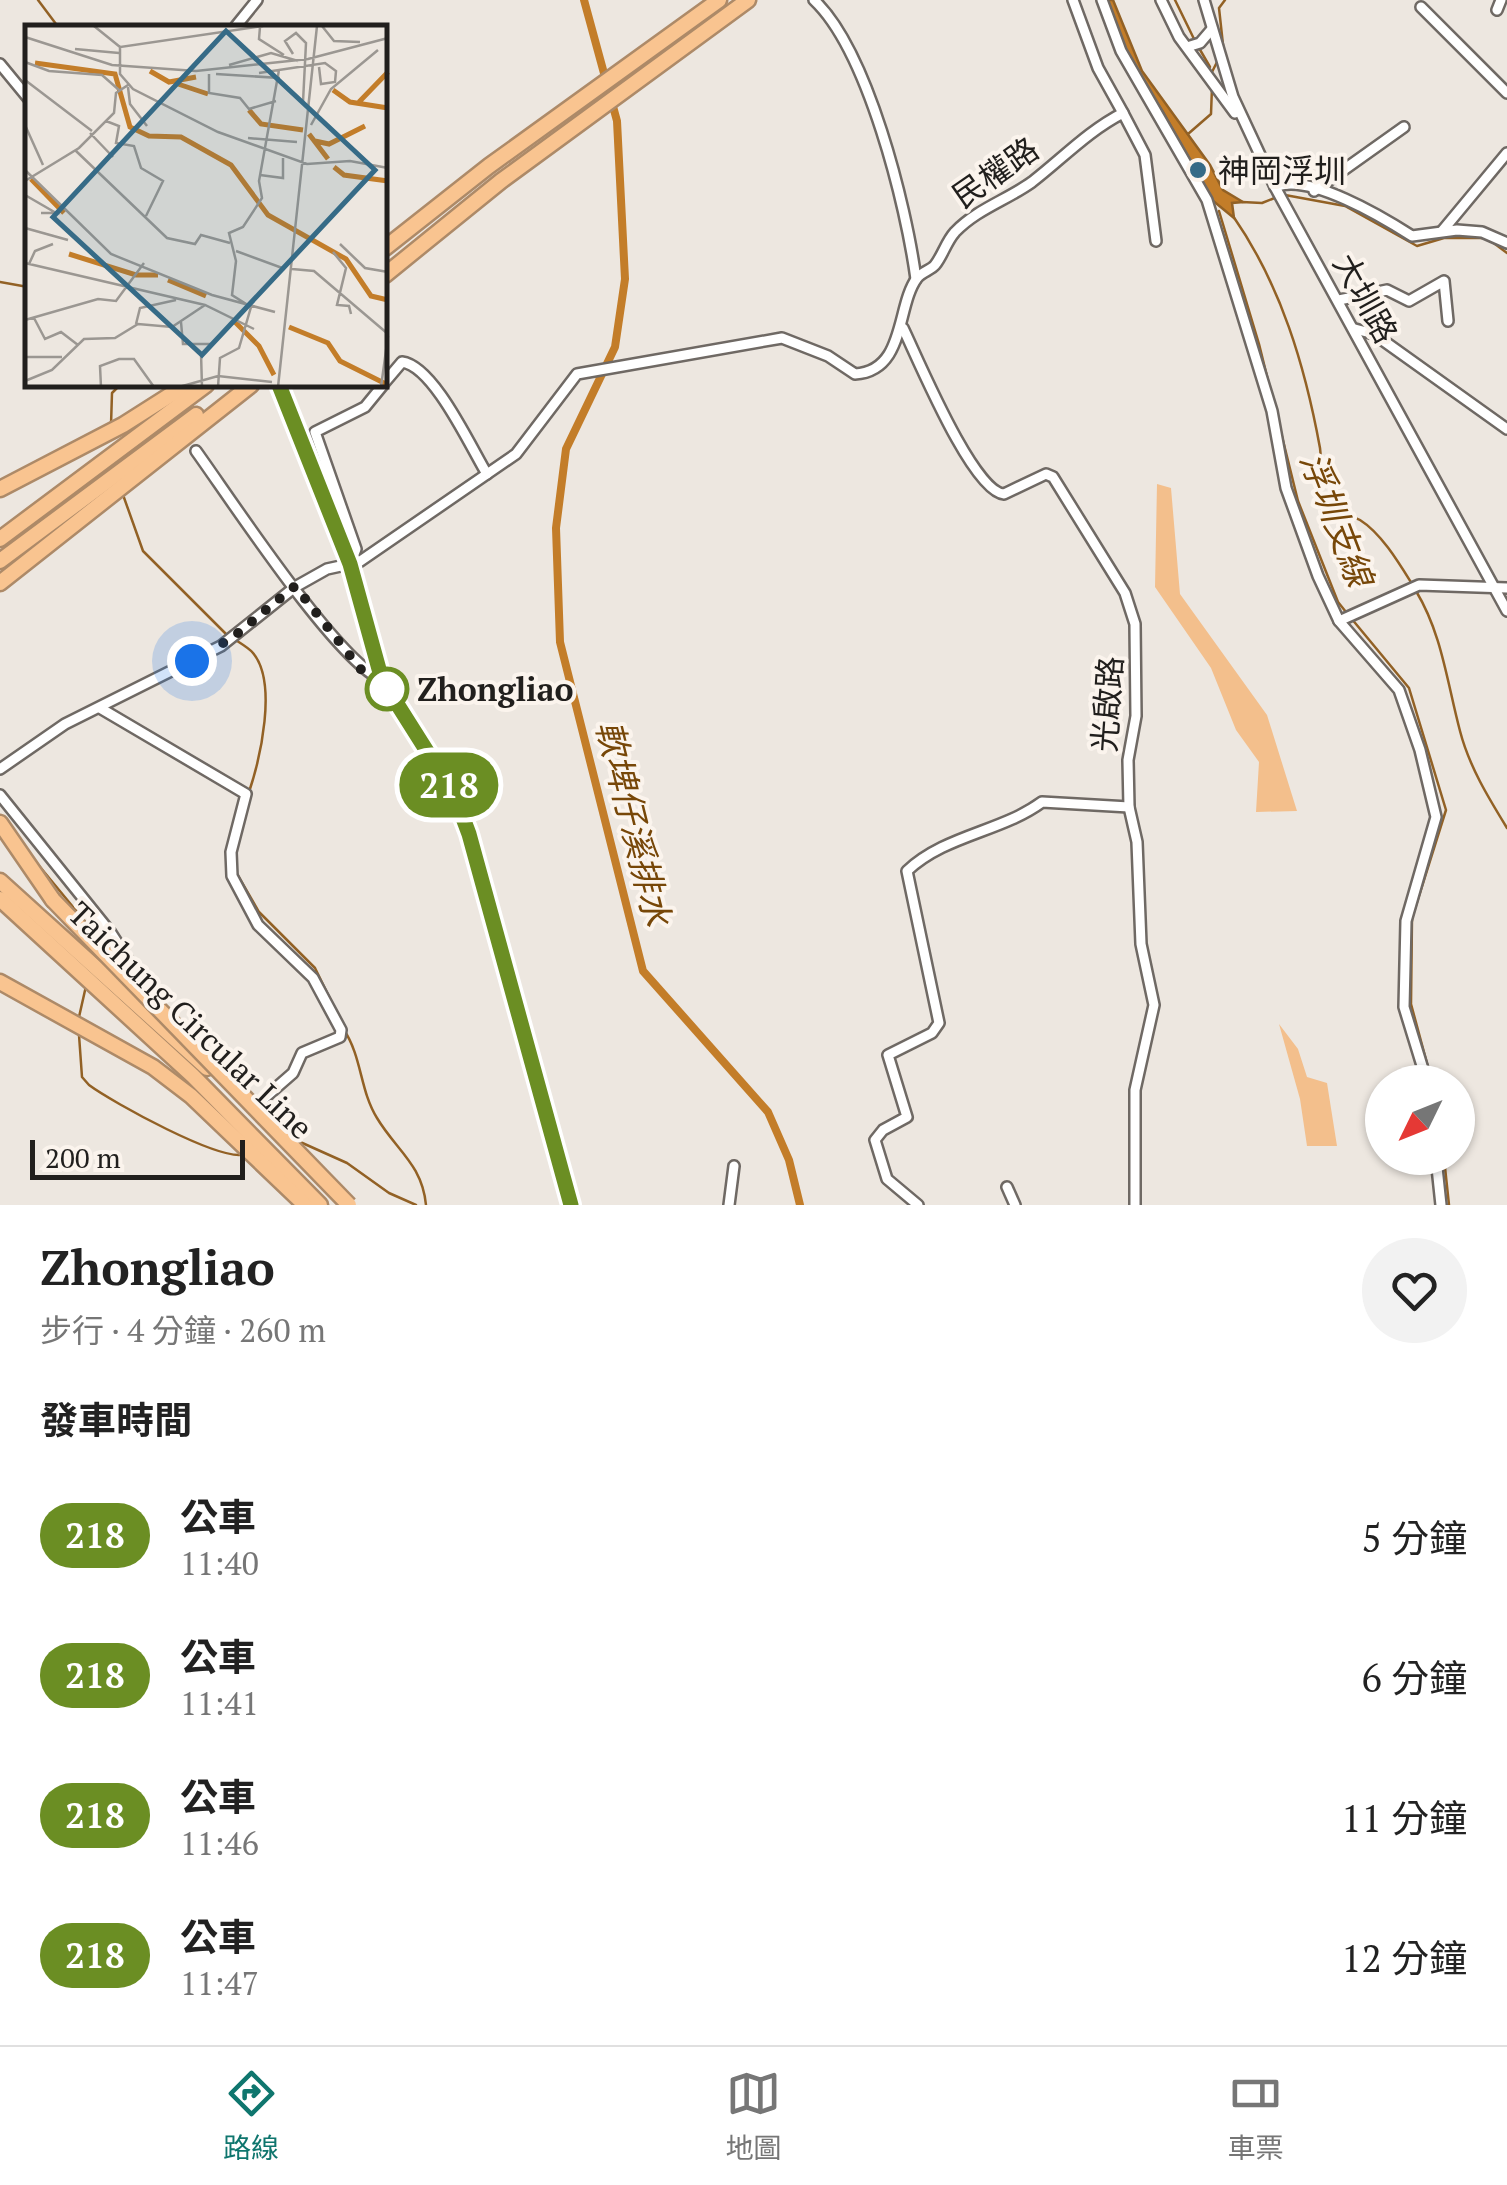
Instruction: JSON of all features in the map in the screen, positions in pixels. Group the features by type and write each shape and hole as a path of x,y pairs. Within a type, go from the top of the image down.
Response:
{"highway":[{"path":"388,246 579,100 719,0"},
{"path":"388,274 501,180 748,0"},
{"path":"0,489 86,446 181,388"},
{"path":"0,539 202,388"},
{"path":"136,466 233,388"},
{"path":"0,561 246,388"},
{"path":"0,480 22,475"},
{"path":"0,586 109,486"},
{"path":"0,823 53,900"},
{"path":"0,839 53,900 344,1205"},
{"name":"Taichung Circular Line","path":"0,880 208,1068 344,1205"},
{"name":"Taichung Circular Line","path":"0,899 194,1076 320,1205"},
{"path":"0,985 137,1057 191,1096 306,1205"}],"street":[{"path":"237,25 256,0"},
{"path":"814,0 836,20 886,146 916,279"},
{"path":"1073,0 1098,68 1145,154 1156,241"},
{"path":"1102,0 1122,52 1207,200 1272,411 1286,488 1346,618 1403,698 1434,801 1436,823 1406,921 1404,948 1406,1016 1422,1065"},
{"path":"1161,0 1243,123"},
{"name":"大圳路","path":"1204,0 1243,123 1507,610"},
{"path":"1421,6 1507,93"},
{"path":"1193,45 1212,29"},
{"path":"0,64 25,94"},
{"name":"民權路","path":"487,474 516,454 577,374 587,370 782,338 828,356 855,374 866,373 877,366 903,328 904,305 916,279 935,266 957,230 998,199 1029,184 1102,124 1124,113"},
{"path":"1314,190 1404,128"},
{"path":"1443,230 1507,152"},
{"path":"1278,193 1288,184 1362,203 1412,236 1443,230 1482,232 1507,244"},
{"path":"1339,300 1387,290 1408,301 1444,281 1448,320"},
{"name":"光啟路","path":"903,328 956,437 991,488 1004,494 1046,474 1053,477 1124,593 1136,624 1129,807 1137,842 1141,944 1154,1005 1135,1090 1136,1205"},
{"path":"1355,329 1374,334 1507,430"},
{"path":"348,558 359,562 487,474 476,449 421,371 402,362 388,379"},
{"path":"280,388 348,558 382,680 454,794 469,834 571,1205"},
{"path":"0,769 65,724 221,646 295,586 348,558 356,549 315,432 365,407 381,388"},
{"path":"196,451 363,672 382,680"},
{"path":"1346,618 1414,588 1507,588"},
{"path":"100,708 248,797 231,852 232,876 258,925 313,978 340,1030 340,1037 302,1054 293,1073 254,1106"},
{"path":"0,796 111,934 164,1010 344,1205"},
{"path":"918,1205 887,1179 875,1140 883,1130 908,1118 889,1053 932,1033 939,1022 907,871 944,846 1016,821 1042,802 1099,809 1129,807"},
{"path":"729,1205 734,1166"},
{"path":"1438,1175 1441,1205"},
{"path":"1007,1187 1015,1205"}],"shaded area":[{"path":"1105,0 1113,0 1142,71 1210,165 1223,190 1243,202 1232,203 1234,218 1212,200 1163,112 1123,53"},
{"path":"1157,484 1171,488 1180,594 1267,715 1297,811 1256,812 1259,762 1236,730 1211,668 1155,587"},
{"path":"1279,1024 1298,1049 1307,1077 1327,1083 1337,1146 1307,1146 1300,1099"}],"waterway":[{"path":"38,0 57,25"},
{"name":"軟埤仔溪排水","path":"584,0 617,121 625,279 615,347 566,449 556,528 560,642 643,971 768,1112 789,1160 800,1205"},
{"path":"1175,0 1195,41"},
{"path":"1224,54 1219,8 1225,0"},
{"path":"1199,48 1210,67"},
{"path":"1211,74 1218,60"},
{"path":"1188,134 1211,114 1212,87"},
{"path":"1285,195 1345,206 1417,246 1444,238 1484,238"},
{"path":"1242,202 1262,203 1277,197"},
{"name":"浮圳支線","path":"1219,211 1259,344 1298,501 1338,602 1346,612"},
{"path":"1233,216 1265,270 1299,357 1320,448 1322,510 1355,518 1368,526 1412,584"},
{"path":"1491,241 1507,253"},
{"path":"0,282 25,286"},
{"path":"111,425 112,393 117,388"},
{"path":"122,492 143,551 227,635"},
{"path":"1416,591 1438,641 1468,757 1507,828"},
{"name":"浮圳支線","path":"1351,618 1409,688 1446,810 1412,918 1411,1004 1427,1065"},
{"path":"234,639 253,653 260,666 266,701 262,741 249,792"},
{"path":"26,850 97,936"},
{"path":"236,872 259,912 315,968 335,1009"},
{"path":"79,1017 86,986"},
{"path":"344,1030 371,1108 414,1168 426,1205"},
{"path":"79,1035 82,1077 89,1085 192,1141 245,1154"},
{"path":"289,1137 347,1163 389,1193 416,1205"},
{"name":"浮圳支線","path":"1446,1175 1449,1205"}],"bus line":[{"name":"218","path":"280,388 350,564 382,680 454,794 469,834 571,1205"}],"place":[{"name":"神岡浮圳","path":"1198,170"},
{"name":"Zhongliao","path":"387,689"}],"route":[{"path":"192,661 232,638 295,586 363,672 382,680 391,696 387,689"}]}
